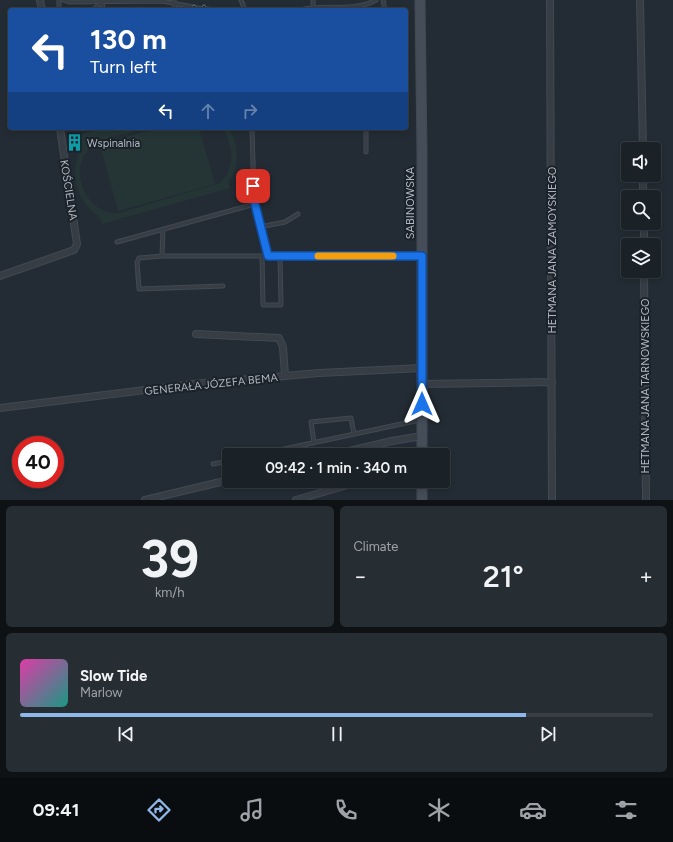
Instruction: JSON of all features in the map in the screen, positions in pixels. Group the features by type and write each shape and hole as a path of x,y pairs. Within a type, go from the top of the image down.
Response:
{"street":[{"name":"SABINOWSKA","path":"420,0 422,448"},
{"name":"HETMANA JANA ZAMOYSKIEGO","path":"550,0 552,500"},
{"path":"640,0 643,142"},
{"name":"KOŚCIELNA","path":"0,276 74,250 77,244 60,130"},
{"name":"HETMANA JANA TARNOWSKIEGO","path":"644,278 646,500"},
{"path":"196,334 279,338 283,347 284,376"},
{"name":"GENERAŁA JÓZEFA BEMA","path":"0,408 193,384 284,376 422,368"},
{"path":"422,384 552,382"},
{"path":"362,448 422,436"},
{"path":"145,500 222,482"},
{"path":"296,500 337,488"},
{"path":"422,488 422,500"}],"lane":[{"path":"63,0 69,2 162,1 206,8"},
{"path":"313,0 313,7"},
{"path":"309,8 352,7 364,5 376,0"},
{"path":"95,8 102,2"},
{"path":"102,2 103,8"},
{"path":"252,130 255,204 268,256"},
{"path":"366,130 366,152"},
{"path":"117,242 255,204"},
{"path":"260,226 285,222 298,214"},
{"path":"162,229 162,256"},
{"path":"223,286 139,289 138,258 162,256 422,256"},
{"path":"262,256 264,305 281,305 280,256"},
{"path":"314,443 311,422 351,418 354,434"},
{"path":"290,448 422,420"},
{"path":"213,464 222,462"}],"shaded area":[{"path":"97,130 140,130 118,135 96,143 84,156 80,167 80,178 84,189 89,199 98,207 108,212 119,213 220,183 229,170 232,156 229,142 223,130 230,130 232,135 237,156 235,170 228,183 230,188 102,224 99,217 84,202 77,187 75,172 81,149 78,150 74,136"},
{"path":"151,130 200,130 215,184 118,211 100,144"}],"slow traffic":[{"path":"318,256 393,256"}],"place":[{"name":"Wspinalnia","path":"74,143"}],"route":[{"path":"253,186 255,204 268,256 422,256 422,404"}]}
